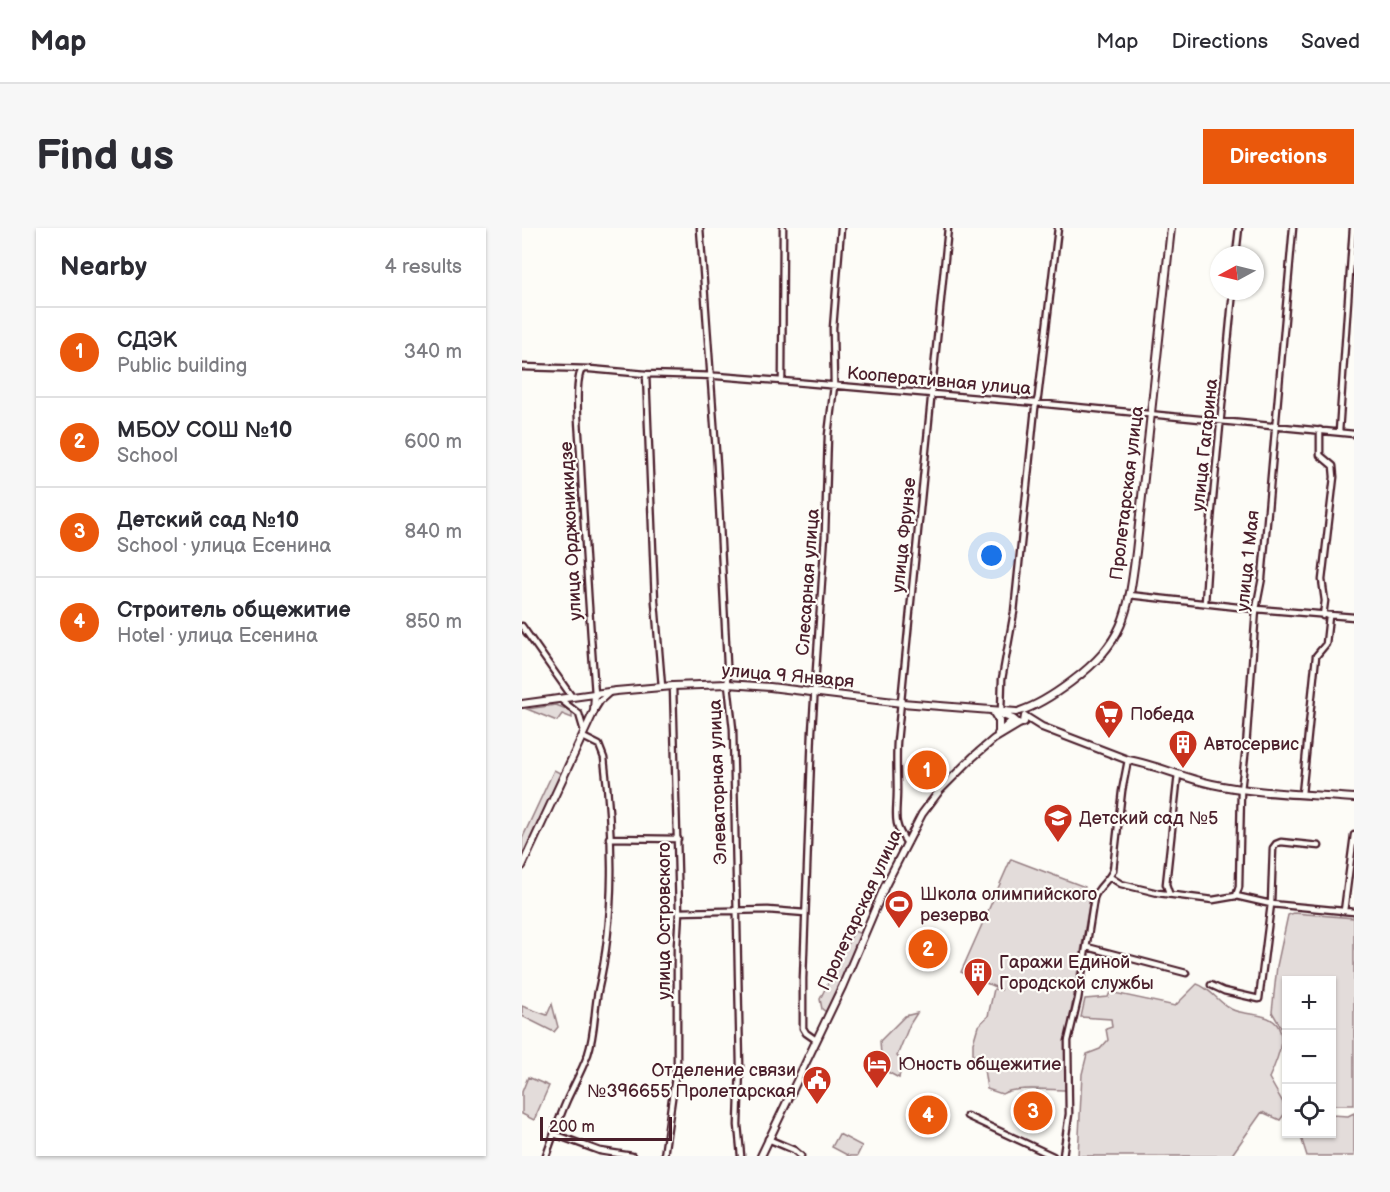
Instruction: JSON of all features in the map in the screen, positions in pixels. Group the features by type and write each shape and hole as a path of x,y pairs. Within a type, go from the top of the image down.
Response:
{"main road":[{"name":"Пролетарская улица","path":"761,1156 885,886 922,814 940,790 996,736 1083,673 1105,653 1121,626 1129,595 1171,228"},
{"name":"улица 9 Января","path":"522,704 662,687 728,684 994,711 1019,718 1128,760 1209,784 1241,790 1354,798"},
{"path":"522,866 594,711 595,694"},
{"path":"994,711 999,721 996,736"}],"street":[{"name":"Элеваторная улица","path":"700,228 712,376 728,684 733,729 740,1066 738,1125 741,1156"},
{"path":"783,228 783,381"},
{"name":"Слесарная улица","path":"816,1040 803,1028 805,913 825,535 828,435 834,386 833,328 841,228"},
{"name":"улица Фрунзе","path":"906,842 898,831 895,818 897,742 948,228"},
{"path":"994,711 1016,601 1036,403 1058,228"},
{"path":"1237,246 1239,228"},
{"name":"улица 1 Мая","path":"1236,896 1239,886 1241,790 1256,609 1262,578 1293,228"},
{"path":"1339,432 1353,228"},
{"name":"улица Гагарина","path":"1205,603 1232,300"},
{"name":"Кооперативная улица","path":"522,367 783,381 1354,434"},
{"name":"улица Орджоникидзе","path":"584,369 580,371 578,379 579,425 595,694"},
{"path":"646,374 655,602 662,687"},
{"path":"1302,794 1316,656 1326,644 1322,580 1334,477 1333,466 1320,455 1320,430"},
{"path":"1129,595 1354,617"},
{"path":"522,626 572,697"},
{"name":"улица Островского","path":"664,1156 677,1063 679,912 673,686"},
{"path":"594,711 609,693"},
{"path":"546,1156 588,1054 610,915 609,838 603,751 599,745 584,734 579,714 560,699"},
{"path":"1063,1156 1069,1114 1068,1041 1078,999 1094,897 1097,890 1110,877 1116,857 1122,791 1128,760"},
{"path":"1169,893 1166,884 1178,774"},
{"path":"1344,911 1354,835"},
{"path":"609,838 678,839"},
{"path":"1210,985 1224,991 1259,999 1271,904 1273,848 1276,843 1281,842 1319,846"},
{"path":"1110,877 1121,884 1158,893 1213,900 1236,896 1271,904 1354,912"},
{"path":"679,912 784,910 805,913"},
{"path":"1087,947 1186,973"},
{"path":"967,1116 1053,1156"},
{"path":"555,1134 600,1150 632,1156"},
{"path":"768,1139 794,1150 801,1156"}],"shaded area":[{"path":"556,705 569,710 572,718 562,714 557,721 527,709"},
{"path":"554,770 562,774 525,852 522,851 522,839"},
{"path":"1011,859 1085,887 1083,895 1090,898 1066,1041 1066,1090 1023,1089 1002,1094 987,1089 983,1063 973,1054 973,1043 978,1026 988,1016 994,989 1002,990 961,972"},
{"path":"1294,913 1354,918 1354,1105 1336,1105 1336,976 1282,976 1282,1029 1272,1012 1277,966 1288,915"},
{"path":"854,931 861,934 828,1013 822,1009 820,999"},
{"path":"1197,984 1231,1009 1262,1016 1272,1020 1278,1026 1281,1042 1269,1078 1282,1101 1282,1117 1280,1120 1262,1112 1231,1156 1078,1156 1082,1074 1087,1054 1100,1049 1108,1040 1106,1029 1112,1027 1111,1019 1081,1017 1085,999 1108,997 1110,992 1175,1006"},
{"path":"552,1004 558,1027 554,1032 522,1016 522,1006 547,1015"},
{"path":"917,1013 897,1056 902,1061 899,1078 882,1069 880,1041 905,1016"},
{"path":"528,1077 549,1086 534,1120 522,1114 522,1092"},
{"path":"1354,1113 1354,1156 1307,1156 1301,1138 1336,1138 1336,1115 1348,1116"},
{"path":"839,1134 862,1146 857,1156 849,1156 832,1147"}],"place":[{"name":"Победа","path":"1109,740"},
{"name":"СДЭК","path":"927,770"},
{"name":"Автосервис","path":"1183,770"},
{"name":"Детский сад №5","path":"1058,844"},
{"name":"Школа олимпийского резерва","path":"899,930"},
{"name":"МБОУ СОШ №10","path":"928,949"},
{"name":"Гаражи Единой Городской службы","path":"978,998"},
{"name":"Юность общежитие","path":"877,1090"},
{"name":"Отделение связи №396655 Пролетарская","path":"817,1106"},
{"name":"Детский сад №10","path":"1033,1111"},
{"name":"Строитель общежитие","path":"928,1115"}]}
